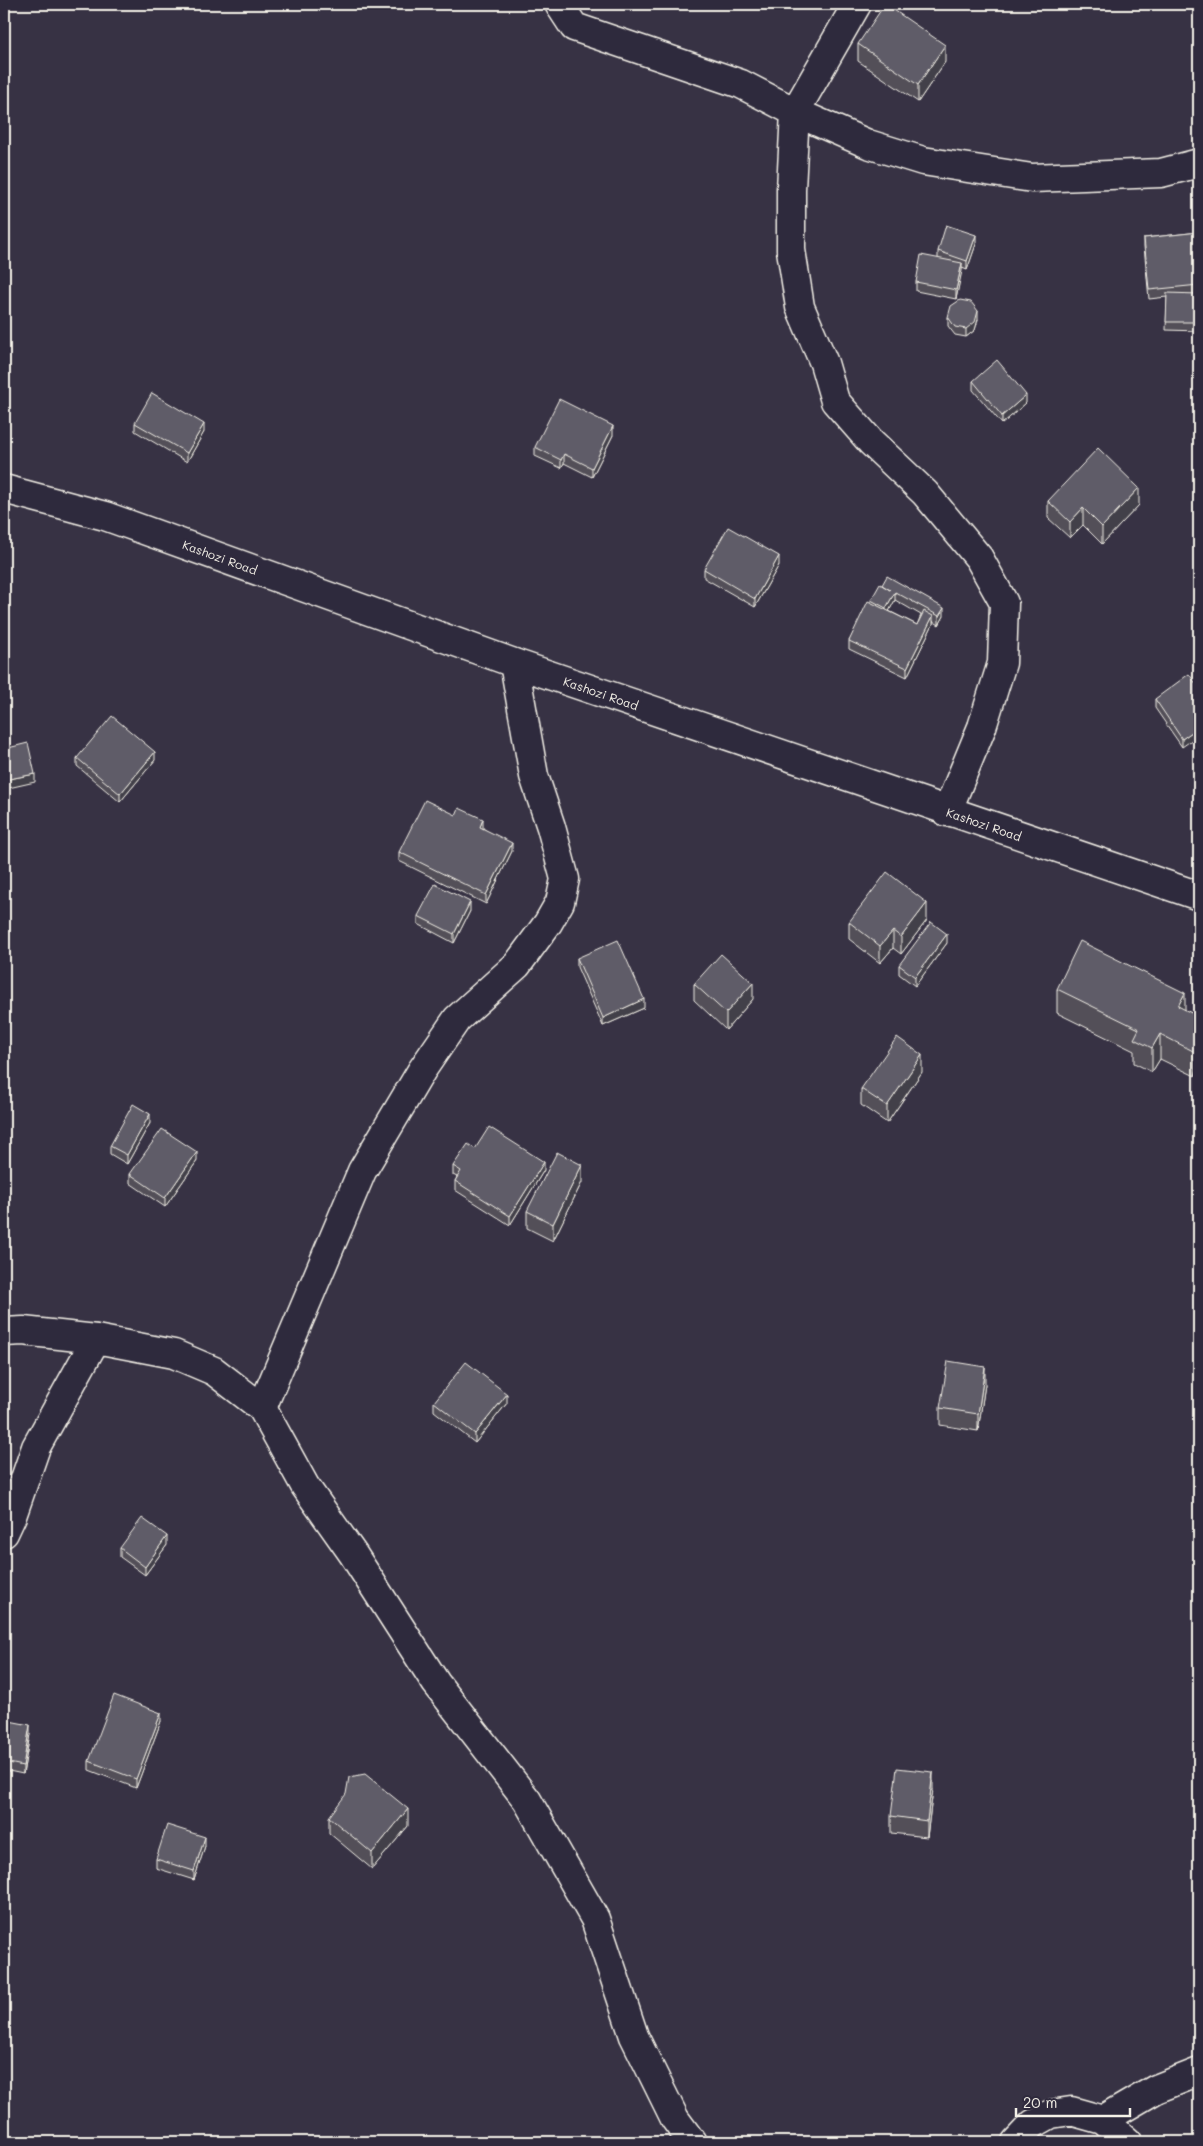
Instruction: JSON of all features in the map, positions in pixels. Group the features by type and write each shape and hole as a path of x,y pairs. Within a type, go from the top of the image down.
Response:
{"street":[{"path":"559,4 574,27 741,84 795,112 868,144 923,162 1032,178 1161,173 1199,163"},
{"path":"857,4 795,112 791,189 791,250 800,307 824,363 835,401 871,442 925,493 979,558 1004,603 1002,663 982,727 947,812"},
{"name":"Kashozi Road","path":"4,489 105,516 514,663 947,812 1199,896"},
{"path":"262,1408 362,1171 422,1070 457,1019 517,965 548,923 560,902 565,879 551,827 534,776 514,663"},
{"path":"4,1332 23,1331 96,1339 174,1354 214,1371 262,1408 305,1486 353,1554 436,1683 527,1800 596,1919 634,2036 675,2119 692,2142"},
{"path":"4,1533 12,1516 36,1447 96,1339"},
{"path":"1103,2120 1156,2089 1199,2072"},
{"path":"1016,2142 1033,2124 1051,2114 1071,2111 1103,2120 1128,2142"}],"building":[{"path":"885,4 945,45 918,85 858,44"},
{"path":"946,225 976,235 967,261 938,251"},
{"path":"1199,232 1199,285 1149,290 1144,238"},
{"path":"921,255 962,263 956,290 916,282"},
{"path":"1167,293 1199,294 1199,322 1166,322"},
{"path":"960,300 971,302 978,311 975,322 966,329 955,327 948,317 951,306"},
{"path":"997,360 1026,395 1002,416 973,381"},
{"path":"152,393 204,424 187,453 135,423"},
{"path":"559,399 613,426 592,468 564,454 561,460 535,447"},
{"path":"1098,448 1139,488 1102,527 1083,508 1070,522 1048,501"},
{"path":"728,527 779,556 755,599 704,569"},
{"path":"887,576 944,608 939,616 895,592 886,608 871,600 880,584 890,590 882,585"},
{"path":"868,601 917,625 924,611 933,616 907,668 849,641"},
{"path":"1189,674 1199,688 1199,727 1182,739 1155,699"},
{"path":"112,716 155,752 120,794 77,758"},
{"path":"28,743 35,774 4,780 4,749"},
{"path":"425,800 456,815 459,808 483,819 480,827 512,843 486,895 399,852"},
{"path":"887,872 927,903 901,937 893,931 880,946 849,922"},
{"path":"435,884 470,902 454,934 418,916"},
{"path":"931,922 947,934 915,977 899,965"},
{"path":"618,940 644,999 603,1018 577,958"},
{"path":"1080,941 1185,993 1178,1006 1199,1017 1199,1042 1195,1052 1160,1034 1152,1048 1134,1039 1139,1029 1057,989"},
{"path":"721,954 753,983 726,1013 694,984"},
{"path":"897,1037 922,1055 887,1106 861,1089"},
{"path":"133,1104 150,1114 127,1155 110,1146"},
{"path":"489,1127 544,1162 510,1216 455,1181 461,1171 453,1166 468,1144 475,1149"},
{"path":"162,1129 197,1152 165,1198 130,1174"},
{"path":"557,1152 582,1165 553,1224 527,1211"},
{"path":"948,1361 985,1367 978,1414 940,1408"},
{"path":"466,1362 507,1394 475,1434 434,1402"},
{"path":"142,1518 167,1536 145,1567 120,1548"},
{"path":"114,1695 161,1713 136,1779 89,1761"},
{"path":"4,1720 30,1725 23,1766 4,1762"},
{"path":"897,1768 933,1772 927,1821 891,1816"},
{"path":"365,1774 408,1809 372,1853 329,1817 346,1794 349,1777"},
{"path":"167,1825 205,1837 194,1871 156,1859"}]}
